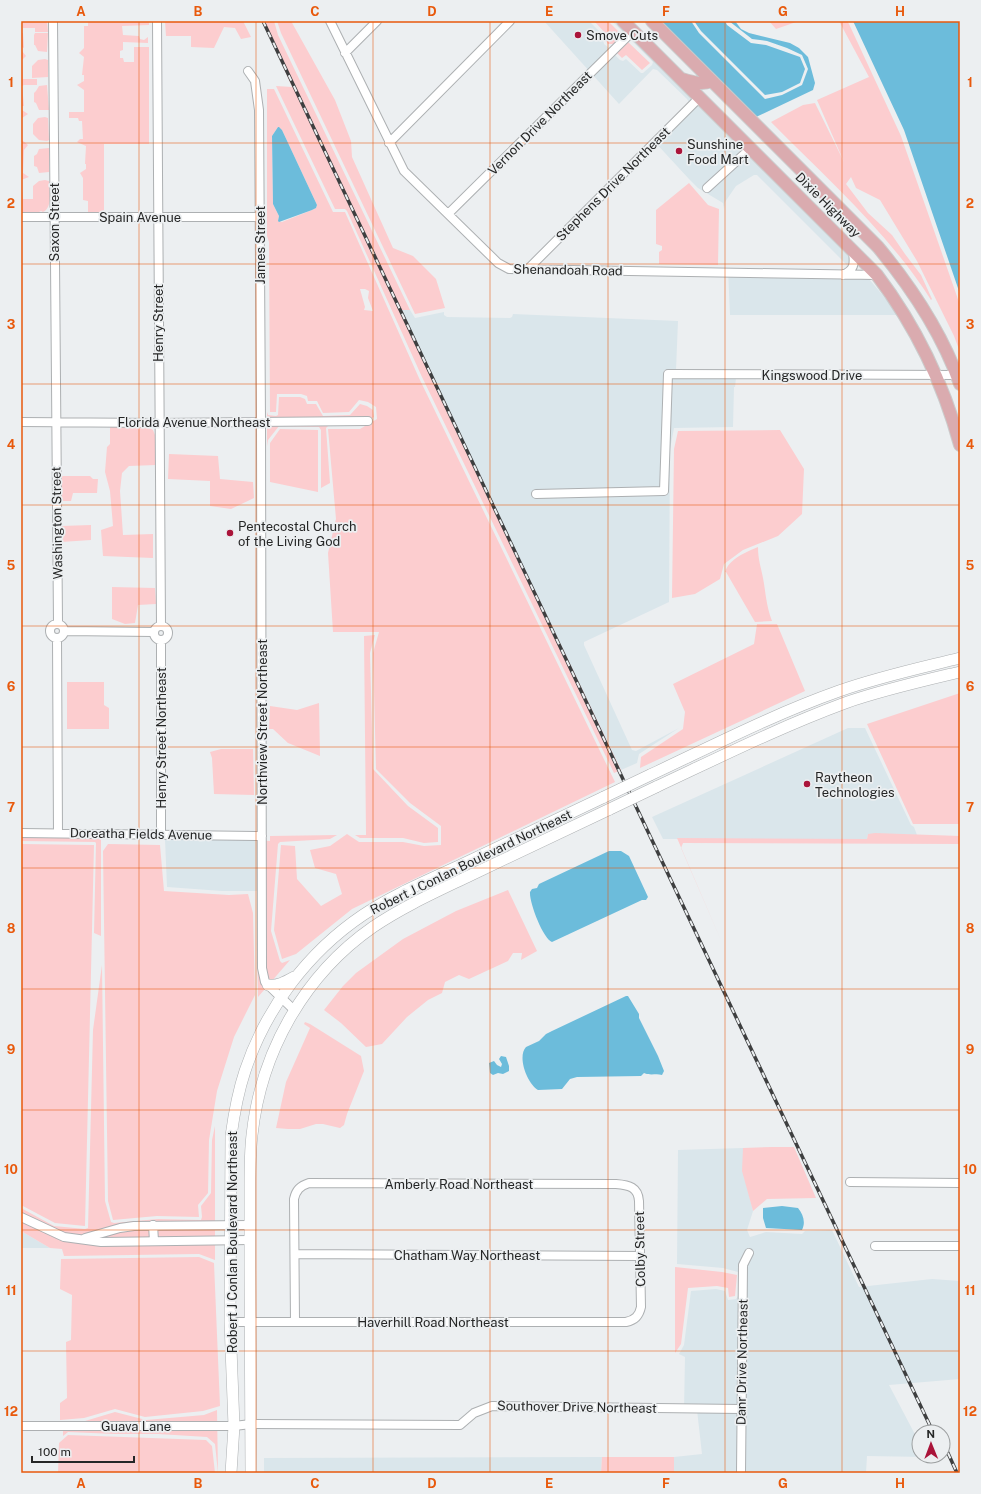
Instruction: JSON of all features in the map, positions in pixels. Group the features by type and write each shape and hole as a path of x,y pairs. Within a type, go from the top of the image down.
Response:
{"main road":[{"name":"Dixie Highway","path":"623,21 877,275 911,323 937,375 949,407 960,445"},
{"name":"Dixie Highway","path":"652,21 861,229 894,267 924,310 941,341 958,379"},
{"path":"682,79 699,83 712,81"},
{"path":"700,97 712,93 727,95"},
{"name":"Robert J Conlan Boulevard Northeast","path":"231,1473 234,1426 230,1322 231,1136 236,1106 245,1072 254,1048 280,998 296,976 312,958 336,935 363,915 383,903 744,730 840,691 960,658"},
{"name":"Robert J Conlan Boulevard Northeast","path":"251,1473 250,1157 256,1107 263,1078 273,1051 294,1010 308,989 326,968 346,948 389,916 410,904 656,787 797,722 846,703 960,672"},
{"path":"268,985 274,986 284,983 296,976"}],"street":[{"name":"Saxon Street","path":"53,21 56,422"},
{"name":"Henry Street","path":"157,21 161,625"},
{"name":"Shenandoah Road","path":"330,21 404,171 498,263 509,269 877,275"},
{"path":"345,52 377,21"},
{"path":"389,142 510,21"},
{"name":"Vernon Drive Northeast","path":"448,214 633,31"},
{"name":"James Street","path":"248,71 255,81 258,100 261,422"},
{"name":"Stephens Drive Northeast","path":"527,270 700,97"},
{"path":"707,188 751,148"},
{"name":"Spain Avenue","path":"21,217 260,217"},
{"path":"843,275 850,271 853,266 853,250"},
{"name":"Kingswood Drive","path":"536,494 664,491 668,374 937,375 958,379"},
{"name":"Florida Avenue Northeast","path":"21,422 159,423 368,421"},
{"name":"Washington Street","path":"56,422 58,623"},
{"name":"Northview Street Northeast","path":"261,422 262,968 265,982 294,1010"},
{"path":"58,623 64,626 65,631 64,635 57,638 51,635 50,630 52,626 58,623"},
{"path":"161,625 165,627 168,633 167,637 161,640 156,638 153,632 157,626 161,625"},
{"path":"65,631 153,632"},
{"path":"57,638 58,833"},
{"name":"Henry Street Northeast","path":"161,640 161,835"},
{"name":"Doreatha Fields Avenue","path":"21,833 262,836"},
{"path":"850,1182 960,1183"},
{"name":"Amberly Road Northeast","path":"295,1254 295,1194 301,1187 309,1183 626,1185"},
{"name":"Colby Street","path":"626,1185 636,1190 639,1196 641,1307 640,1312 635,1319"},
{"path":"21,1216 64,1237 100,1242 250,1240"},
{"path":"153,1225 154,1241"},
{"path":"80,1239 120,1228 134,1226 250,1226"},
{"path":"875,1246 960,1246"},
{"name":"Danr Drive Northeast","path":"741,1473 743,1265 749,1253"},
{"path":"295,1254 295,1322"},
{"name":"Chatham Way Northeast","path":"295,1254 640,1256"},
{"name":"Haverhill Road Northeast","path":"230,1322 626,1322 635,1319"},
{"name":"Southover Drive Northeast","path":"251,1424 460,1425 474,1413 492,1406 741,1409"},
{"name":"Guava Lane","path":"21,1426 234,1426 251,1424"}],"shaded area":[{"path":"23,21 47,21 48,32 35,32 35,28 23,28"},
{"path":"88,21 149,21 149,25 122,26 123,35 139,36 140,39 144,40 148,37 148,43 123,42 123,50 120,51 120,58 123,58 124,62 134,62 134,47 149,47 149,144 104,144 104,212 88,212 88,201 83,200 83,178 80,173 86,169 86,146 77,142 80,139 83,139 82,121 79,121 78,118 69,118 69,112 84,112 84,90 77,85 84,81 84,75 82,75 84,57 79,53 84,48 84,26 88,26"},
{"path":"165,21 243,21 251,37 241,39 235,28 224,27 214,48 191,47 191,36 166,36"},
{"path":"263,21 274,21 278,35 410,310 400,310 621,770 614,773 422,377 347,211 345,209 335,209 276,86 292,87"},
{"path":"277,21 291,21 335,100 351,141 352,157 393,248 413,256 436,279 445,308 415,314 281,33"},
{"path":"544,21 589,21 605,37 603,39 604,44 609,48 612,48 623,37 622,31 612,21 615,21 745,148 703,187 707,193 751,153 825,228 850,257 851,261 848,268 846,269 846,264 757,175 754,175 736,186 725,202 724,209 723,203 698,188 689,179 653,140 689,102 657,70 653,69 619,104","holes":["629,38 653,62 652,65 641,73 626,59 623,61 620,60 613,53"]},
{"path":"594,21 608,21 620,33 619,38 614,44 608,44 606,41 609,37"},
{"path":"769,21 799,21 776,29"},
{"path":"839,21 847,21 849,24 901,136 960,305 960,352 954,336 917,261 880,200 856,188 851,177 846,184 868,213 892,235 921,275 932,299 931,300 914,275 876,229 835,185 771,122 803,105 815,103 844,162 817,100 869,77"},
{"path":"21,26 24,48 22,47 22,51 26,56 22,60 23,79 37,79 37,85 22,86 24,106 22,106 22,110 28,114 22,118 22,140 28,145 24,150 23,173 29,177 21,180"},
{"path":"35,33 48,33 47,52 38,51 34,45"},
{"path":"625,42 628,42 650,63 642,70 626,55 622,58 615,51"},
{"path":"38,60 48,60 48,77 32,78 32,66"},
{"path":"47,85 49,110 39,110 34,102 34,93 39,86"},
{"path":"267,89 274,89 333,212 345,212 419,378 615,782 352,909 296,954 282,959 274,930 281,845 295,846 297,879 321,906 342,894 336,874 315,868 310,850 330,846 347,834 359,842 403,842 424,846 441,845 441,826 410,803 376,769 373,653 379,632 333,632 328,553 336,519 328,429 360,429 377,419 376,407 368,402 359,400 349,412 323,413 317,401 308,401 307,396 301,394 277,394 276,412 270,412 269,242 267,236","holes":["278,127 282,130 317,205 316,208 312,210 282,222 278,221 279,216 273,204 272,136","360,289 369,291 368,298 373,311 364,310 365,307"]},
{"path":"38,118 48,118 49,140 47,141 39,140 33,134 33,124"},
{"path":"49,148 49,172 39,173 37,167 34,166 34,156 37,154 39,149"},
{"path":"39,181 49,181 50,194 49,203 46,210 43,212 21,212 21,189 23,199 33,199 33,186"},
{"path":"689,183 708,205 719,209 718,265 659,264 659,252 662,250 662,246 656,244 656,210"},
{"path":"728,269 839,278 841,280 869,279 898,315 730,315"},
{"path":"399,309 410,310 415,318 444,312 444,315 447,317 510,318 513,314 678,321 676,370 664,370 661,495 667,495 671,378 736,378 734,387 733,427 674,428 670,449 669,602 584,642 584,645 632,750 636,751 679,728 639,754 637,763 621,770"},
{"path":"279,397 300,397 305,399 307,404 316,404 323,416 350,415 360,404 373,410 374,417 360,426 328,426 326,428 330,483 321,488 321,430 319,427 279,426 268,440 267,446 267,412 268,415 278,415"},
{"path":"110,427 147,427 153,430 155,435 156,465 129,466 122,473 120,491 123,535 153,534 153,558 103,556 101,530 113,526 110,491 105,472 107,447 110,444"},
{"path":"280,429 318,430 318,492 270,482 270,443"},
{"path":"780,430 804,469 802,514 778,536 743,550 724,564 720,579 695,594 672,598 674,449 678,431"},
{"path":"169,454 218,456 220,479 253,482 254,498 231,509 210,506 210,481 168,479"},
{"path":"61,476 90,476 93,479 98,479 97,493 73,493 71,501 61,501"},
{"path":"91,525 91,540 61,542 61,526"},
{"path":"758,547 767,605 772,621 755,622 725,572 730,563 743,554"},
{"path":"112,587 155,588 156,604 138,605 135,623 125,624 112,619"},
{"path":"757,624 777,624 805,691 640,768 641,757 683,729 685,712 673,684 754,644"},
{"path":"375,635 370,653 373,769 408,806 438,828 438,842 424,843 403,838 360,838 355,835 366,835 364,636"},
{"path":"67,682 104,682 104,705 109,708 109,729 67,729"},
{"path":"960,693 960,824 913,824 867,724"},
{"path":"319,703 320,756 288,743 273,729 269,729 270,706 297,710"},
{"path":"848,728 865,728 917,835 868,834 867,839 663,839 652,817"},
{"path":"221,749 253,749 254,795 214,794 212,758 210,752"},
{"path":"875,833 960,836 960,844 683,843 681,848 677,838 867,839 868,834"},
{"path":"337,835 330,839 280,842 278,844 271,931 280,961 282,963 290,960 258,997 258,840 270,841 270,836"},
{"path":"21,837 101,838 101,936 94,933 96,843 21,841"},
{"path":"165,839 258,840 258,891 222,891 167,887"},
{"path":"21,844 94,845 85,1226 55,1223 21,1205"},
{"path":"108,844 160,845 164,891 229,895 248,894 253,913 255,995 234,1037 217,1091 209,1140 208,1193 198,1205 199,1217 157,1216 113,1220 108,1201 103,851"},
{"path":"508,890 537,951 521,960 522,953 513,953 508,961 469,979 459,975 445,982 442,993 428,1000 407,1017 382,1044 366,1047 341,1023 324,1010 343,986 356,973 403,939 456,911"},
{"path":"102,965 105,1201 111,1222 158,1219 201,1220 201,1206 211,1193 212,1140 215,1126 215,1260 199,1254 64,1256 62,1249 50,1248 21,1231 21,1208 54,1226 88,1228 93,1030"},
{"path":"305,1022 361,1056 364,1071 344,1125 340,1128 316,1124 300,1129 276,1128 286,1082 310,1028 304,1024"},
{"path":"794,1147 816,1198 767,1199 753,1211 742,1171 743,1148"},
{"path":"743,1148 743,1171 753,1211 747,1230 750,1237 766,1232 802,1234 805,1231 832,1230 859,1287 932,1279 960,1281 960,1379 889,1385 911,1427 911,1457 867,1456 866,1473 674,1473 674,1457 702,1454 697,1410 684,1410 685,1357 679,1354 684,1345 691,1291 716,1289 725,1291 728,1300 736,1299 738,1296 740,1275 738,1272 723,1268 677,1264 678,1150"},
{"path":"21,1231 50,1248 21,1248"},
{"path":"199,1257 214,1263 220,1406 203,1411 145,1417 115,1409 84,1418 60,1420 60,1403 67,1398 66,1342 71,1340 72,1295 60,1289 61,1259"},
{"path":"675,1267 737,1275 735,1296 729,1297 728,1288 717,1286 688,1288 681,1344 675,1353"},
{"path":"217,1410 218,1473 215,1444 207,1437 158,1434 68,1432 63,1436 63,1423 85,1421 115,1412 146,1420 204,1415"},
{"path":"68,1435 206,1440 212,1446 215,1473 58,1473 59,1443"},
{"path":"602,1457 601,1473 264,1473 264,1458"},
{"path":"602,1457 674,1457 674,1473 601,1473"}],"water":[{"path":"659,21 691,21 699,33 765,99 782,95 802,85 808,69 802,55 767,41 752,39 729,21 735,21 741,29 749,33 790,43 799,48 808,57 815,83 813,90 756,117"},
{"path":"694,21 725,21 727,25 751,43 766,45 800,57 805,69 800,83 782,92 765,95 701,31"},
{"path":"853,21 960,21 960,294 904,130"},
{"path":"278,127 282,130 317,205 316,208 312,210 279,222 279,216 273,204 272,136"},
{"path":"609,851 621,851 629,856 648,897 646,900 642,900 552,942 548,939 537,920 530,897 530,892 532,889 537,888 539,884"},
{"path":"628,996 639,1014 639,1018 664,1071 662,1075 644,1073 641,1076 577,1077 570,1079 562,1089 538,1090 534,1087 524,1070 523,1051 526,1047 539,1041 546,1034"},
{"path":"501,1056 506,1057 509,1071 503,1074 498,1073 493,1075 490,1073 489,1063 494,1061 501,1067 502,1064 499,1059"},
{"path":"782,1206 798,1208 803,1218 804,1224 802,1230 766,1228 763,1218 763,1208"}],"railway":[{"path":"263,21 929,1424"},
{"path":"951,1460 957,1473"}],"place":[{"name":"Smove Cuts","path":"578,35"},
{"name":"Sunshine Food Mart","path":"679,151"},
{"name":"Pentecostal Church of the Living God","path":"230,533"},
{"name":"Raytheon Technologies","path":"807,784"}]}
